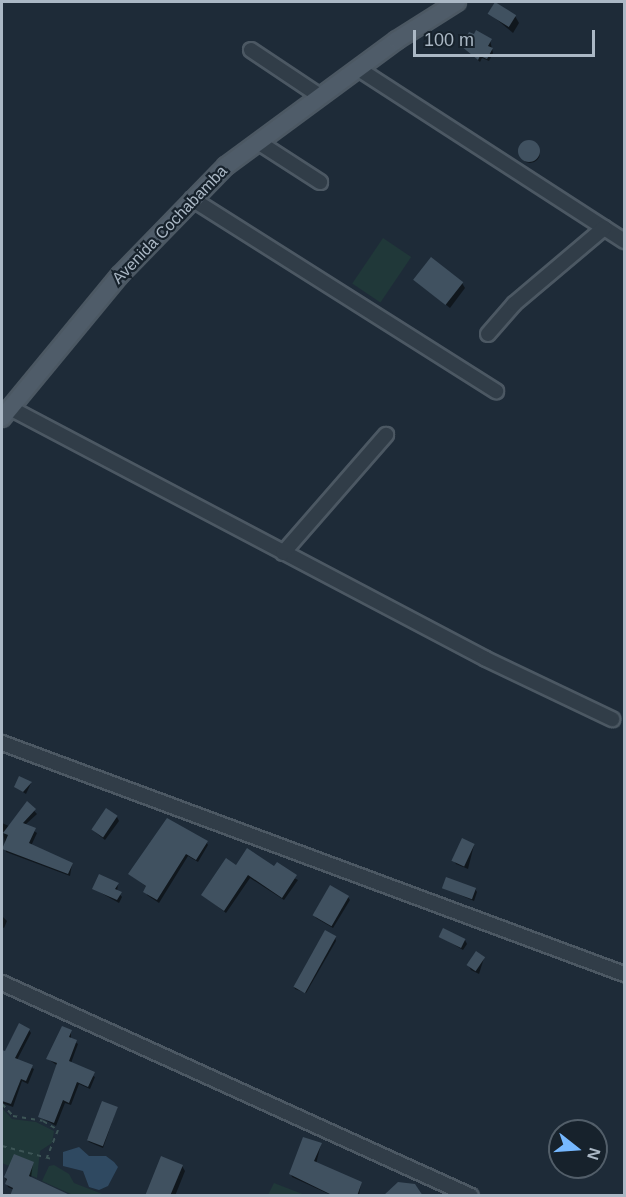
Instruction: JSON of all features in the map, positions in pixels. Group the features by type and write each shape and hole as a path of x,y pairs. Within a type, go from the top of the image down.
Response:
{"main road":[{"name":"Avenida Cochabamba","path":"6,413 120,274 226,166 320,96 457,2"}],"street":[{"path":"251,50 320,96"},
{"path":"360,70 624,241"},
{"path":"258,142 320,182"},
{"path":"192,199 496,392"},
{"path":"488,333 514,304 604,228"},
{"path":"6,413 486,659 612,719"},
{"path":"283,553 387,435"},
{"path":"2,743 415,899 624,974"},
{"path":"2,983 471,1196"}],"path":[{"path":"2,1104 13,1116 43,1121 58,1130 47,1157"},
{"path":"2,1146 52,1159"}],"green space":[{"path":"383,238 411,257 380,303 352,284"},
{"path":"2,1108 12,1119 36,1122 54,1131 52,1143 40,1151 37,1178 2,1163"},
{"path":"54,1165 69,1174 74,1183 105,1195 73,1195 42,1181 49,1166"},
{"path":"274,1183 305,1195 268,1195"}],"water":[{"path":"79,1147 89,1156 106,1156 118,1167 108,1186 99,1190 89,1187 83,1171 63,1166 63,1152"}],"building":[{"path":"495,2 516,15 509,27 488,14"},
{"path":"476,30 492,39 488,46 493,48 487,59 480,56 478,60 461,46 469,32 474,34"},
{"path":"529,140 537,143 540,151 537,159 529,162 521,159 518,151 521,143"},
{"path":"431,257 463,282 445,305 413,280"},
{"path":"19,776 32,782 23,792 14,787"},
{"path":"27,801 36,809 23,823 36,828 29,843 73,863 68,874 2,849 8,835 3,833"},
{"path":"106,808 118,816 103,837 91,830"},
{"path":"167,818 208,841 196,860 186,854 157,900 143,892 146,886 128,874"},
{"path":"462,838 475,844 464,867 451,861"},
{"path":"247,848 274,866 277,862 297,875 282,898 248,875 224,911 201,895 226,858 236,865"},
{"path":"99,874 119,883 115,889 122,892 117,900 92,889"},
{"path":"446,877 476,888 472,899 442,888"},
{"path":"330,885 349,896 332,926 312,915"},
{"path":"443,928 465,939 461,948 439,937"},
{"path":"325,930 336,936 305,993 293,987"},
{"path":"476,951 485,957 476,971 466,965"},
{"path":"19,1023 30,1029 15,1058 33,1065 26,1081 21,1079 11,1104 2,1101 2,1050 5,1051"},
{"path":"62,1026 72,1030 69,1037 77,1040 69,1061 95,1072 88,1087 77,1082 69,1103 63,1100 54,1123 38,1117 57,1063 46,1059"},
{"path":"102,1101 118,1107 103,1146 87,1140"},
{"path":"303,1137 322,1143 314,1161 362,1182 357,1196 334,1196 289,1174"},
{"path":"14,1154 34,1162 29,1176 72,1196 10,1196 13,1188 5,1184 7,1179 4,1177"},
{"path":"161,1156 183,1165 170,1196 145,1196"},
{"path":"398,1182 415,1184 423,1196 383,1196"}]}
